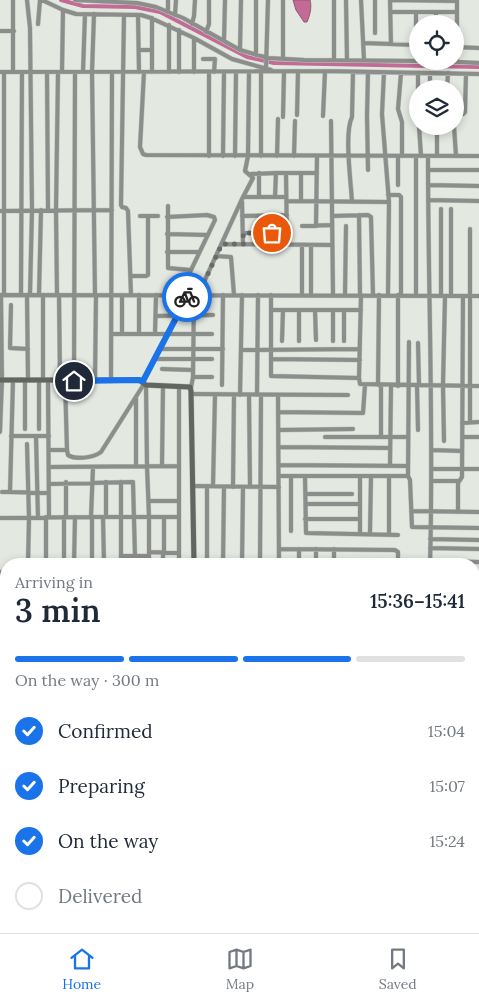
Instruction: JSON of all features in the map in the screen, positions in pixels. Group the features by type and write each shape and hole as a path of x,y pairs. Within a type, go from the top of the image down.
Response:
{"street":[{"path":"13,0 13,72"},
{"path":"25,429 32,210 30,28 27,0"},
{"path":"38,24 41,0 63,10 85,14 138,15 169,25 232,59 275,71"},
{"path":"75,0 125,1 151,6 175,15 240,50 267,59 409,61"},
{"path":"151,0 151,6"},
{"path":"168,0 168,12"},
{"path":"175,15 176,0"},
{"path":"192,24 194,0"},
{"path":"206,32 209,0"},
{"path":"224,41 225,0"},
{"path":"240,50 241,0"},
{"path":"256,0 256,55"},
{"path":"266,68 268,0"},
{"path":"283,0 283,59"},
{"path":"334,0 334,60"},
{"path":"346,0 347,60"},
{"path":"361,0 364,60"},
{"path":"375,0 375,34"},
{"path":"391,44 390,0 457,1 457,15"},
{"path":"63,10 56,210 62,381 66,450 70,458 98,455 144,384 154,359 188,295"},
{"path":"391,12 457,12"},
{"path":"83,72 85,14"},
{"path":"94,14 92,72 96,295 94,381"},
{"path":"124,15 122,207 126,208 128,212 131,295"},
{"path":"138,15 142,72 140,147 143,154 209,156 479,156"},
{"path":"152,18 152,72"},
{"path":"169,25 169,72"},
{"path":"179,30 179,72"},
{"path":"0,31 14,31"},
{"path":"194,38 194,72"},
{"path":"363,43 409,45"},
{"path":"464,47 479,48"},
{"path":"139,50 152,50"},
{"path":"214,72 216,50"},
{"path":"203,59 215,59"},
{"path":"464,62 479,63"},
{"path":"297,115 298,71"},
{"path":"323,116 326,71"},
{"path":"0,432 2,72 236,73 326,71 479,74"},
{"path":"22,72 22,295"},
{"path":"47,72 48,210"},
{"path":"74,381 75,72"},
{"path":"111,381 112,72"},
{"path":"209,72 209,156"},
{"path":"249,72 248,156 245,172 251,174 317,173"},
{"path":"261,156 262,72"},
{"path":"283,117 284,72"},
{"path":"352,202 348,141 352,117 353,72"},
{"path":"368,72 368,170"},
{"path":"384,72 382,114 389,202 388,295"},
{"path":"398,185 402,122 398,109 401,72"},
{"path":"222,156 224,73"},
{"path":"235,156 236,73"},
{"path":"418,73 418,80"},
{"path":"430,73 430,80"},
{"path":"448,73 448,80"},
{"path":"464,114 466,74"},
{"path":"277,156 278,119"},
{"path":"294,156 295,121"},
{"path":"331,122 333,295"},
{"path":"416,296 419,135"},
{"path":"437,135 437,156"},
{"path":"455,135 456,156"},
{"path":"316,226 317,156"},
{"path":"428,156 431,385 430,558"},
{"path":"428,170 479,170"},
{"path":"258,197 259,173"},
{"path":"275,197 276,173"},
{"path":"286,173 286,245"},
{"path":"301,173 301,201"},
{"path":"194,558 191,391 196,295 253,179 251,174"},
{"path":"428,185 479,186"},
{"path":"388,195 399,195 401,197 398,386"},
{"path":"242,198 275,197 301,201 389,202"},
{"path":"242,198 244,244"},
{"path":"428,200 479,201"},
{"path":"168,206 168,268 190,270"},
{"path":"451,209 451,296"},
{"path":"2,210 112,210"},
{"path":"41,210 43,380 49,436 46,558"},
{"path":"441,210 444,440"},
{"path":"242,216 286,215"},
{"path":"359,215 360,384 479,386"},
{"path":"332,216 368,215 371,217 373,295"},
{"path":"140,216 158,216"},
{"path":"131,276 148,275 148,216"},
{"path":"167,217 212,216 215,220 179,295"},
{"path":"302,226 332,225"},
{"path":"345,295 346,226"},
{"path":"470,229 470,422"},
{"path":"243,233 286,233"},
{"path":"167,234 208,235"},
{"path":"222,244 332,245"},
{"path":"302,245 302,295"},
{"path":"310,245 311,295"},
{"path":"167,252 198,252"},
{"path":"216,256 231,257 234,295"},
{"path":"2,295 479,296"},
{"path":"122,295 122,334"},
{"path":"139,295 139,334"},
{"path":"156,295 156,334"},
{"path":"222,385 224,295"},
{"path":"240,395 242,295"},
{"path":"258,295 260,558"},
{"path":"271,295 270,374 274,377 359,378"},
{"path":"379,295 381,437"},
{"path":"458,512 458,481 461,479 462,469 463,296"},
{"path":"11,305 10,348 28,348"},
{"path":"271,310 361,310"},
{"path":"282,341 283,310"},
{"path":"299,310 299,341"},
{"path":"315,310 316,340"},
{"path":"333,310 333,341"},
{"path":"344,310 344,341"},
{"path":"156,316 213,315"},
{"path":"112,334 212,334"},
{"path":"0,340 10,340"},
{"path":"410,342 408,476 410,480 412,527 479,528"},
{"path":"418,343 418,430"},
{"path":"160,349 223,349"},
{"path":"241,350 360,349"},
{"path":"154,359 212,360"},
{"path":"271,360 360,360"},
{"path":"162,369 193,370"},
{"path":"193,377 212,377"},
{"path":"1,380 139,380 144,384 188,386 191,391 215,395 348,395"},
{"path":"10,492 13,380"},
{"path":"39,429 43,380"},
{"path":"144,384 149,500 148,558"},
{"path":"278,412 363,413 365,385"},
{"path":"162,466 163,386"},
{"path":"179,386 179,558"},
{"path":"390,466 391,386"},
{"path":"213,486 215,395"},
{"path":"233,487 234,395"},
{"path":"249,395 250,487"},
{"path":"278,395 279,558"},
{"path":"136,398 136,466"},
{"path":"462,423 479,422"},
{"path":"278,430 353,429"},
{"path":"11,436 49,436"},
{"path":"36,436 38,518"},
{"path":"325,438 408,437"},
{"path":"462,437 479,437"},
{"path":"27,444 28,558"},
{"path":"279,447 390,448"},
{"path":"49,450 66,450"},
{"path":"431,450 462,451"},
{"path":"279,464 408,466"},
{"path":"49,467 179,466"},
{"path":"92,467 92,558"},
{"path":"431,469 479,469"},
{"path":"279,476 408,476"},
{"path":"291,476 291,531"},
{"path":"305,476 305,530 308,534 370,533 398,535"},
{"path":"360,476 360,533"},
{"path":"370,533 371,476"},
{"path":"388,534 389,477"},
{"path":"431,481 458,481"},
{"path":"49,484 66,482 134,482 135,556"},
{"path":"64,558 66,482"},
{"path":"104,558 106,482"},
{"path":"121,482 121,556 179,553"},
{"path":"193,486 279,487"},
{"path":"207,486 207,558"},
{"path":"224,486 224,558"},
{"path":"242,558 243,487"},
{"path":"2,492 49,493"},
{"path":"306,494 352,494"},
{"path":"149,500 179,502"},
{"path":"306,504 360,504"},
{"path":"411,511 479,512"},
{"path":"74,558 75,517"},
{"path":"163,558 164,517"},
{"path":"0,518 179,517"},
{"path":"306,519 360,519"},
{"path":"430,539 479,540"},
{"path":"430,548 479,549"},
{"path":"279,549 394,550 398,552 398,558"},
{"path":"299,549 299,558"},
{"path":"316,549 316,558"},
{"path":"334,549 334,558"}],"shaded area":[{"path":"293,0 310,0 311,5 307,22 304,22 296,10"}],"waterway":[{"path":"61,0 83,6 135,7 160,12 247,57 274,63 479,67"}],"way so far":[{"path":"187,297 188,295 198,295 222,244 244,244 243,233 272,233"}],"route":[{"path":"74,381 143,381 187,297"}]}
